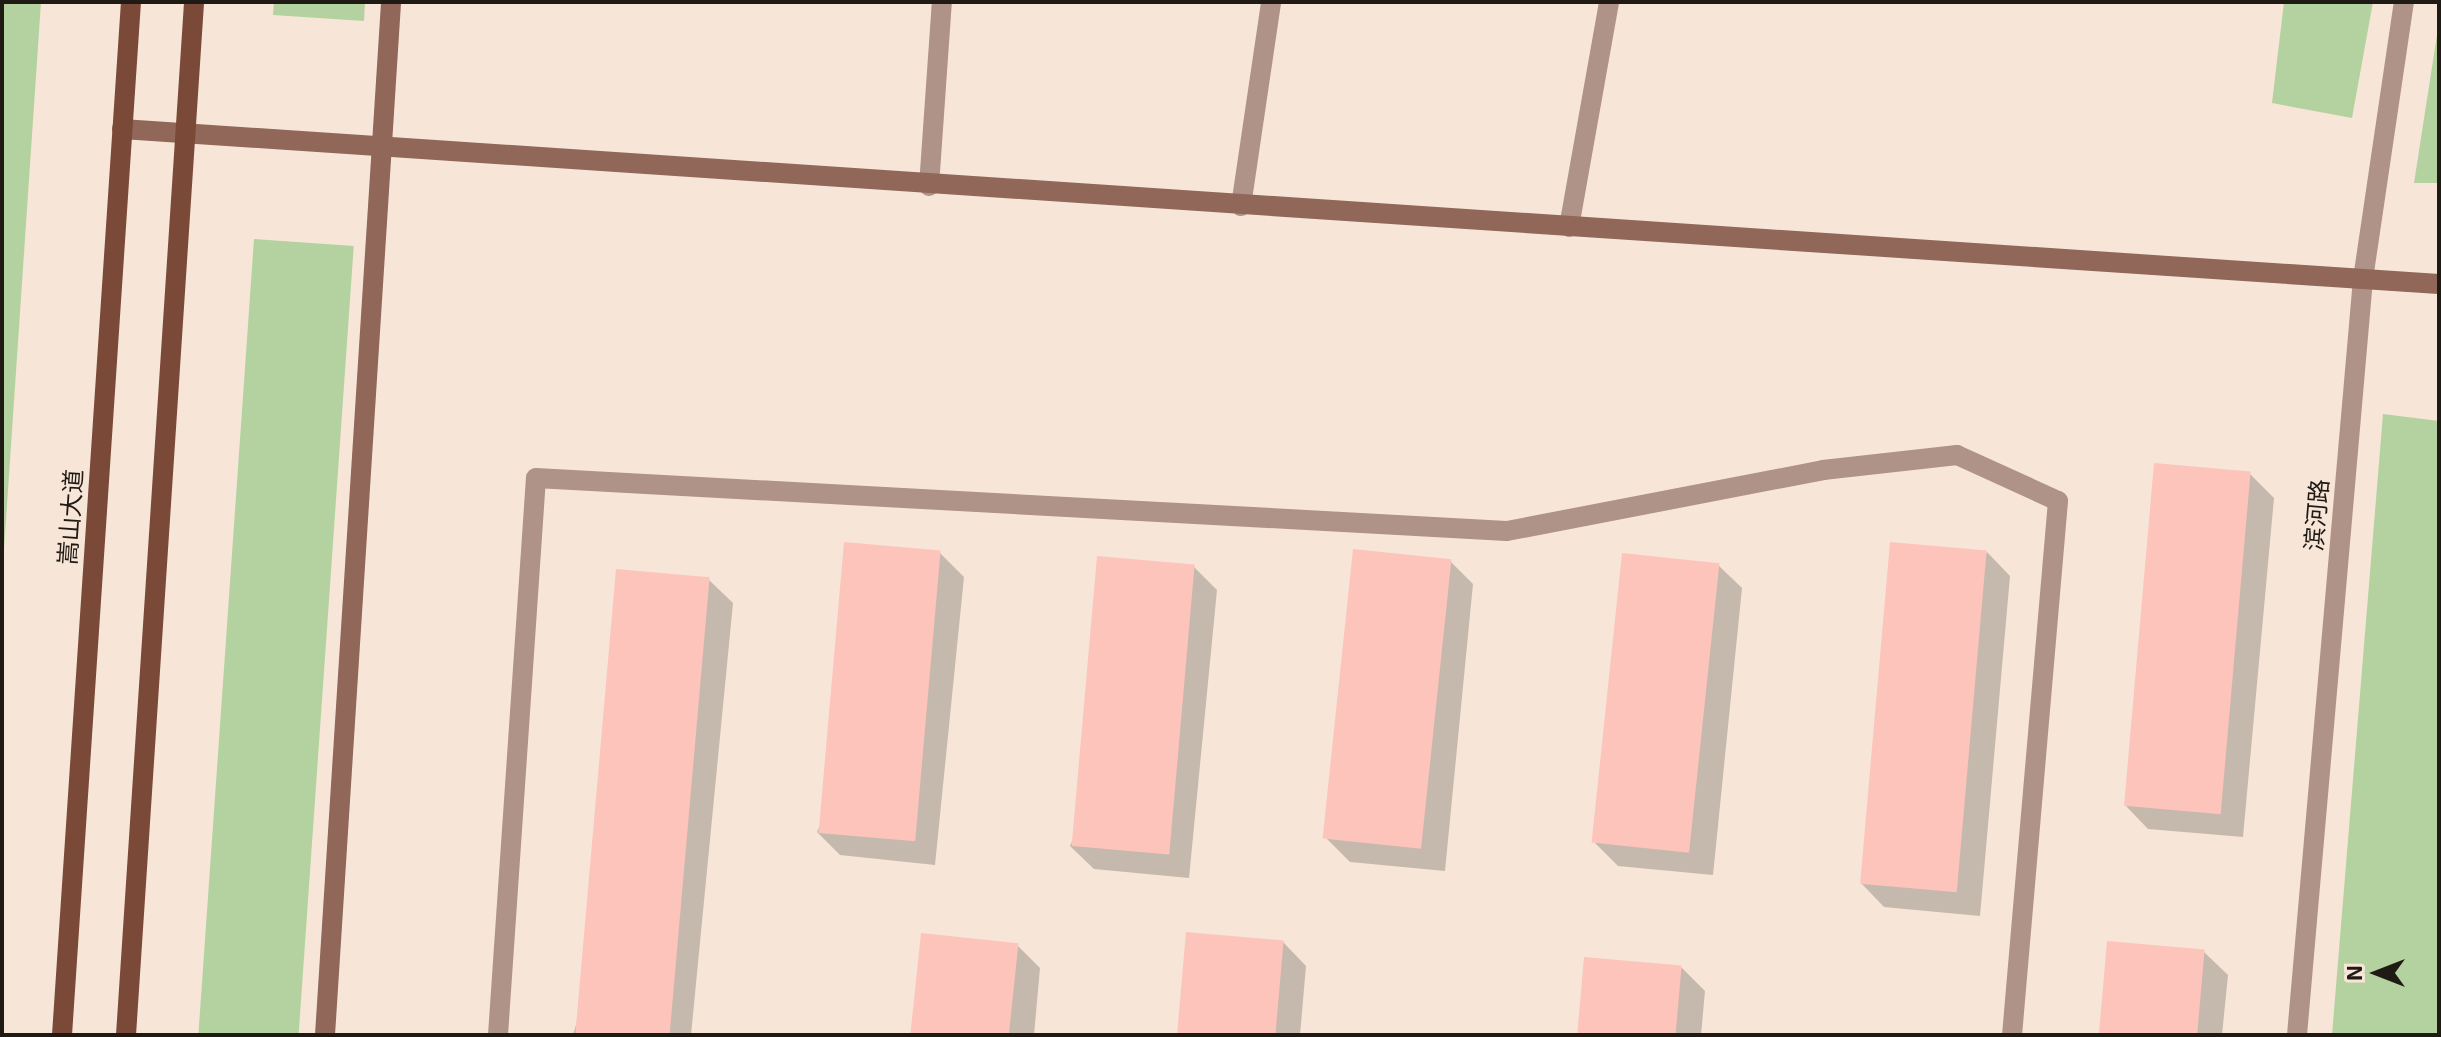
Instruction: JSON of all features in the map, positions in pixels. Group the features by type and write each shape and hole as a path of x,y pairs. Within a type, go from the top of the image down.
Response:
{"main road":[{"name":"嵩山大道","path":"62,1035 131,2"},
{"path":"126,1035 194,2"},
{"path":"325,1035 391,2"},
{"path":"122,129 382,150 2439,284"}],"street":[{"path":"929,186 942,2"},
{"path":"1241,206 1271,2"},
{"path":"1569,227 1609,2"},
{"name":"滨河路","path":"2297,1035 2363,279 2404,2"},
{"path":"498,1035 536,478 1507,531 1823,470 1957,455 2058,501 2012,1035"}],"green space":[{"path":"2,2 41,2 2,579"},
{"path":"274,2 365,2 364,21 273,15"},
{"path":"2284,2 2373,2 2352,118 2272,103"},
{"path":"2439,22 2439,183 2414,183"},
{"path":"254,239 354,246 299,1035 198,1035"},
{"path":"2383,414 2439,421 2439,1035 2332,1035"}],"building":[{"path":"2154,463 2251,471 2221,814 2124,806"},
{"path":"844,542 941,550 915,841 819,833"},
{"path":"1890,542 1987,550 1957,892 1860,884"},
{"path":"1353,549 1451,559 1421,849 1323,838"},
{"path":"1622,553 1719,563 1689,853 1592,842"},
{"path":"1097,556 1195,565 1169,854 1072,846"},
{"path":"616,569 710,577 670,1035 575,1035"},
{"path":"1186,932 1284,941 1275,1035 1177,1035"},
{"path":"921,933 1018,943 1009,1035 910,1035"},
{"path":"2107,941 2205,950 2197,1035 2099,1035"},
{"path":"1584,957 1682,966 1676,1035 1577,1035"}]}
